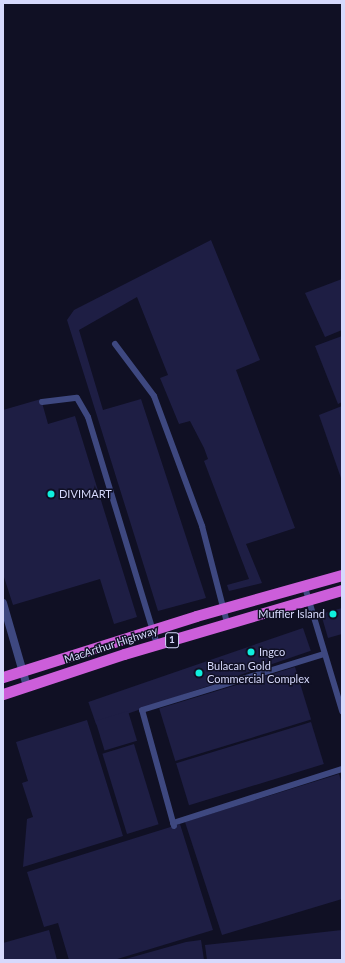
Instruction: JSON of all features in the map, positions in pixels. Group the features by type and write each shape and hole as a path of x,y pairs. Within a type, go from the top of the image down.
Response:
{"highway":[{"name":"MacArthur Highway","path":"3,677 152,629 304,584 342,575"},
{"name":"MacArthur Highway","path":"3,694 157,644 308,598 342,590"}],"street":[{"path":"3,603 27,686"}],"lane":[{"path":"115,344 154,396 202,526 227,623"},
{"path":"42,402 77,398 88,418 157,644"},
{"path":"304,584 342,711"},
{"path":"324,654 142,710 173,824 342,769"}],"building":[{"path":"211,240 260,360 236,370 295,528 246,544 262,583 229,591 227,585 249,579 204,461 208,459 204,448 190,421 179,424 160,378 168,375 137,297 79,330 103,410 141,399 206,598 158,611 67,320 74,310"},
{"path":"342,279 342,330 325,337 305,293"},
{"path":"342,336 342,402 338,404 315,346"},
{"name":"DIVIMART","path":"41,399 48,424 75,416 137,617 114,624 100,579 13,605 3,574 3,410"},
{"path":"342,406 342,477 341,478 319,415"},
{"path":"342,608 342,634 328,638 321,614"},
{"name":"Bulacan Gold Commercial Complex","path":"303,628 311,651 96,725 88,702"},
{"path":"295,667 311,720 175,761 159,709"},
{"path":"128,711 137,741 105,751 95,721"},
{"path":"87,720 123,836 23,867 27,819 33,817 22,783 28,781 16,742"},
{"path":"311,722 324,764 189,805 176,763"},
{"path":"134,744 159,824 127,834 102,754"},
{"path":"339,774 342,784 342,899 222,935 185,822"},
{"path":"180,824 213,930 114,960 69,960 58,923 44,927 27,872"},
{"path":"49,930 57,960 3,960 3,943"},
{"path":"342,930 342,960 207,960 205,945"},
{"path":"201,940 204,960 122,960 186,942"}],"place":[{"name":"DIVIMART","path":"51,494"},
{"name":"Muffler Island","path":"333,614"},
{"name":"Ingco","path":"251,652"},
{"name":"Bulacan Gold Commercial Complex","path":"199,673"}]}
